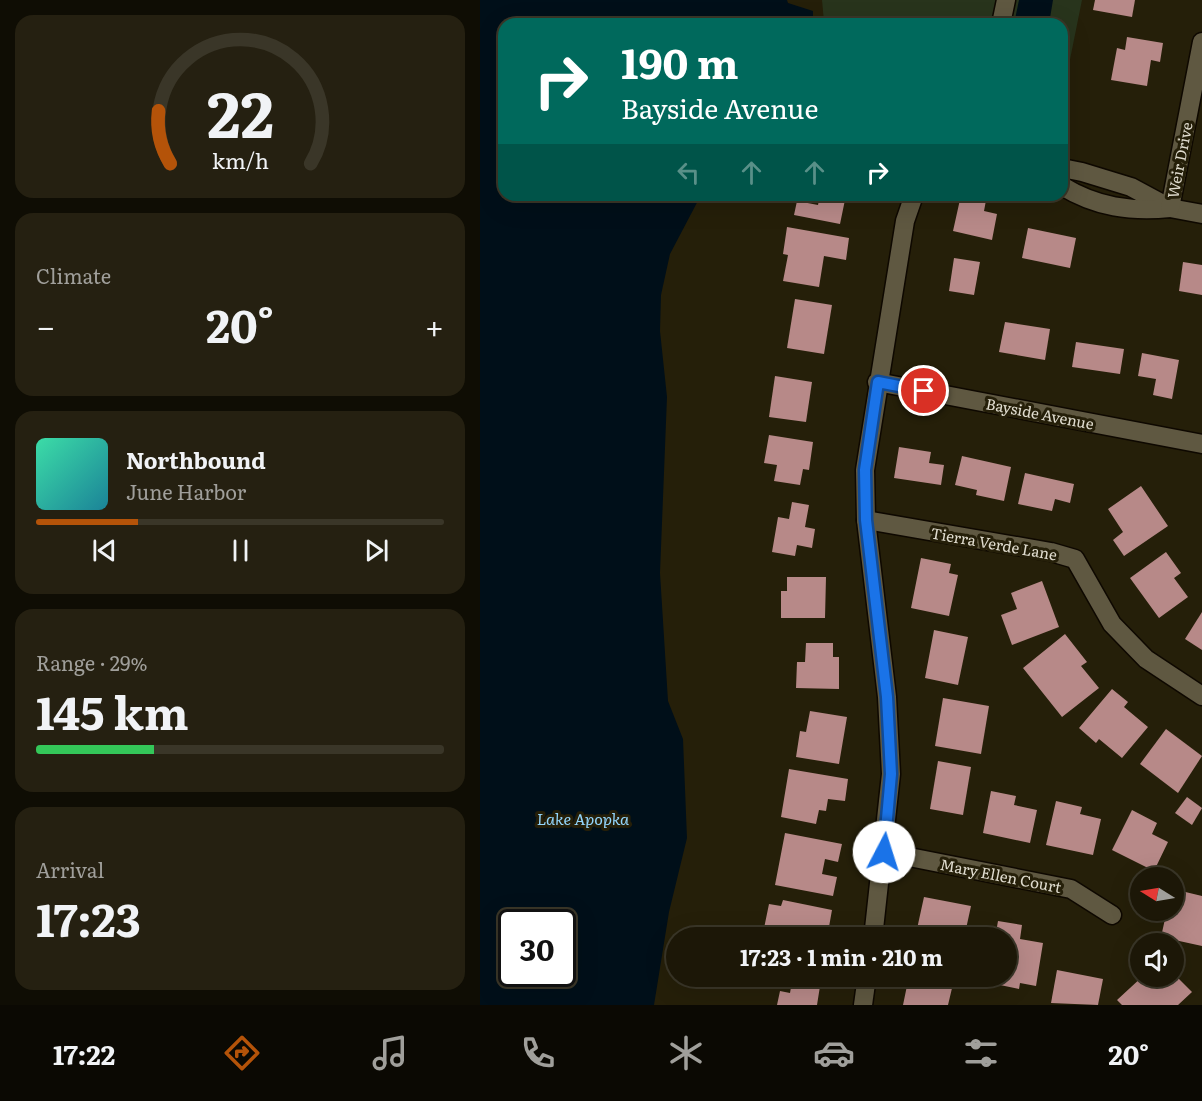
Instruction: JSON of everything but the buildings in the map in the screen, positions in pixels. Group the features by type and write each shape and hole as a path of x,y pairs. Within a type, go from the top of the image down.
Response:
{"street":[{"path":"1002,18 1006,0"},
{"name":"Weir Drive","path":"1170,208 1202,42"},
{"path":"1068,169 1131,188 1170,208"},
{"path":"1068,189 1110,207 1141,211 1170,208 1202,214"},
{"path":"874,927 891,774 887,697 866,520 865,470 904,221 912,201"},
{"name":"Bayside Avenue","path":"878,382 1202,444"},
{"name":"Tierra Verde Lane","path":"866,520 1051,552 1075,559 1112,624 1146,659 1202,696"},
{"name":"Mary Ellen Court","path":"884,852 1071,889 1112,915"},
{"path":"863,1005 865,987"}],"green space":[{"path":"822,0 1082,0 1068,69 1068,18 824,18"}],"water":[{"name":"Lake Apopka","path":"480,0 787,0 788,3 813,11 813,18 498,18 498,201 698,201 670,254 661,295 660,331 667,397 660,573 668,701 683,739 687,838 666,931 654,1005 480,1005"},
{"path":"1019,0 1053,0 1050,18 1015,18"}],"route":[{"path":"884,852 891,774 887,697 866,520 865,470 878,382 924,391"}]}
